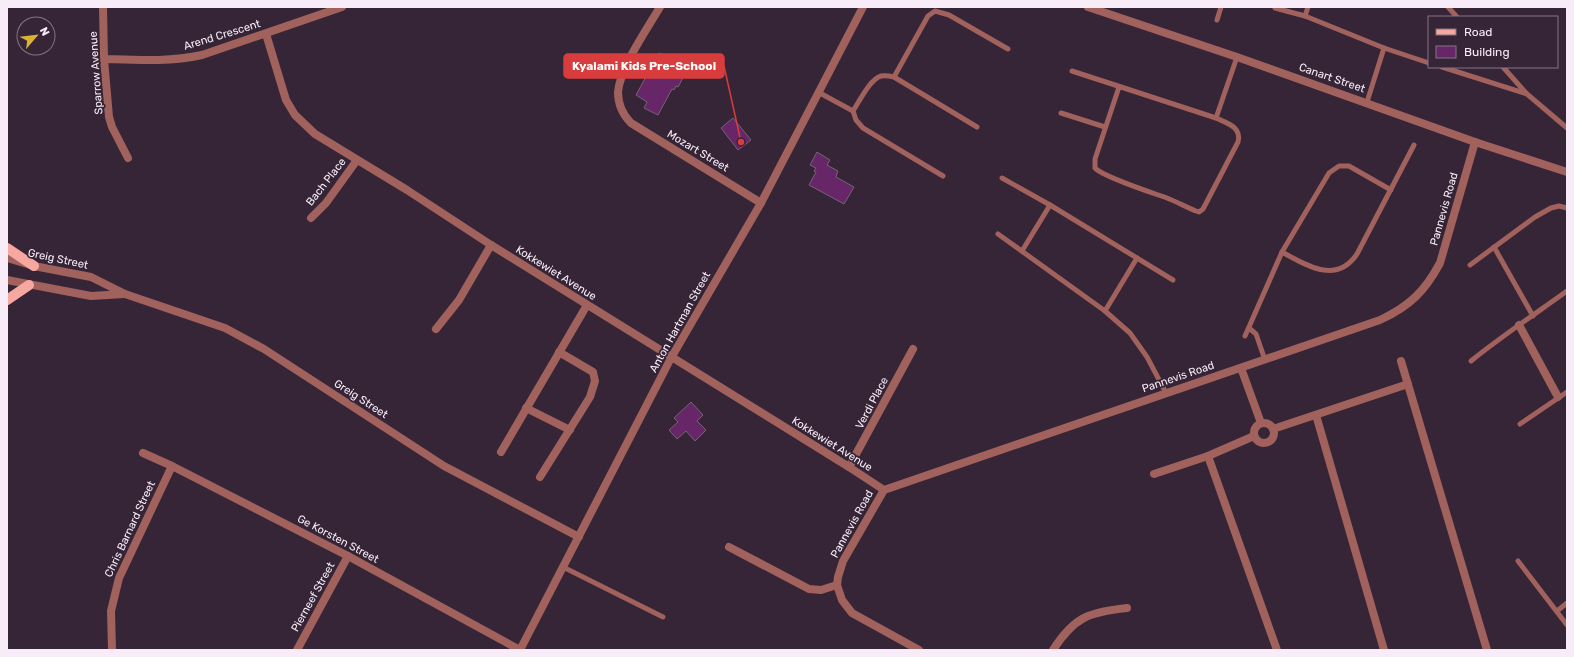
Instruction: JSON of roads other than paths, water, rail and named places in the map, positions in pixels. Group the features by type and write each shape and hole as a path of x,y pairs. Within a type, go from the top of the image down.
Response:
{"main road":[{"path":"7,248 34,266"},
{"path":"7,300 29,285"}],"street":[{"name":"Sparrow Avenue","path":"103,7 104,59 109,117 112,127 128,158"},
{"name":"Arend Crescent","path":"104,59 184,59 202,55 266,34 342,7"},
{"name":"Mozart Street","path":"660,7 630,58 621,80 618,98 624,117 630,123 761,203"},
{"name":"Anton Hartman Street","path":"520,650 671,358 761,203 863,7"},
{"name":"Canart Street","path":"1088,7 1367,102 1475,142 1567,172"},
{"name":"Kokkewiet Avenue","path":"266,34 272,59 286,100 295,115 315,134 407,190 491,245 884,490"},
{"name":"Pannevis Road","path":"837,585 843,562 884,490 1380,320 1412,302 1421,293 1440,263 1475,142"},
{"name":"Bach Place","path":"311,218 326,203 357,160"},
{"path":"436,329 459,300 491,245"},
{"name":"Greig Street","path":"7,258 34,266 91,277 125,294 225,328 264,349 444,466 579,537"},
{"name":"Greig Street","path":"7,280 91,296 125,294"},
{"path":"501,452 587,305"},
{"path":"1519,325 1558,398"},
{"name":"Verdi Place","path":"849,467 913,349"},
{"path":"540,477 590,397 595,382 592,372 559,352"},
{"path":"1401,361 1487,650"},
{"path":"1241,368 1261,424"},
{"path":"1273,429 1408,384"},
{"path":"526,408 570,430"},
{"path":"1316,415 1384,650"},
{"path":"1265,423 1273,429 1273,438 1266,444 1258,442 1254,436 1254,430 1261,424 1265,423"},
{"path":"1154,474 1208,456 1254,436"},
{"name":"Ge Korsten Street","path":"143,453 172,466 348,556 520,650"},
{"path":"1208,456 1277,650"},
{"name":"Chris Barnard Street","path":"112,650 111,611 119,578 172,466"},
{"path":"729,547 809,589 821,590 837,585 842,600 852,614 919,650"},
{"name":"Pierneef Street","path":"297,650 348,556"},
{"path":"1053,650 1061,637 1080,619 1101,610 1127,608"}],"lane":[{"path":"1218,20 1221,7"},
{"path":"1305,16 1308,7"},
{"path":"1448,7 1456,16"},
{"path":"1276,8 1305,16 1384,48 1428,63"},
{"path":"894,77 928,16 935,11 949,15 1008,49"},
{"path":"1367,102 1384,48"},
{"path":"1216,118 1237,57"},
{"path":"1444,68 1527,94"},
{"path":"1449,70 1454,68"},
{"path":"1504,68 1527,94 1567,128"},
{"path":"1072,71 1216,118 1234,127 1239,138 1205,208 1199,212 1196,211 1097,170 1094,165 1095,159 1119,87"},
{"path":"853,112 871,83 880,76 887,75 894,77 977,127"},
{"path":"818,92 853,112 854,117 860,126 943,176"},
{"path":"1062,113 1105,127"},
{"path":"1282,252 1314,269 1333,270 1348,263 1357,254 1414,145"},
{"path":"1245,336 1282,252 1329,173 1339,166 1348,166 1391,190"},
{"path":"1002,178 1050,205 1173,280"},
{"path":"1022,251 1050,205"},
{"path":"1470,265 1535,217 1551,208 1559,206 1567,208"},
{"path":"998,234 1105,311 1130,333 1139,344 1166,393"},
{"path":"1494,247 1533,316"},
{"path":"1105,311 1137,258"},
{"path":"1471,361 1500,338 1567,291"},
{"path":"1249,328 1256,334 1265,360"},
{"path":"1520,424 1567,392"},
{"path":"1518,561 1567,625"},
{"path":"563,567 663,618"},
{"path":"1557,611 1567,603"}],"place":[{"name":"Kyalami Kids Pre-School","path":"741,142"}]}
